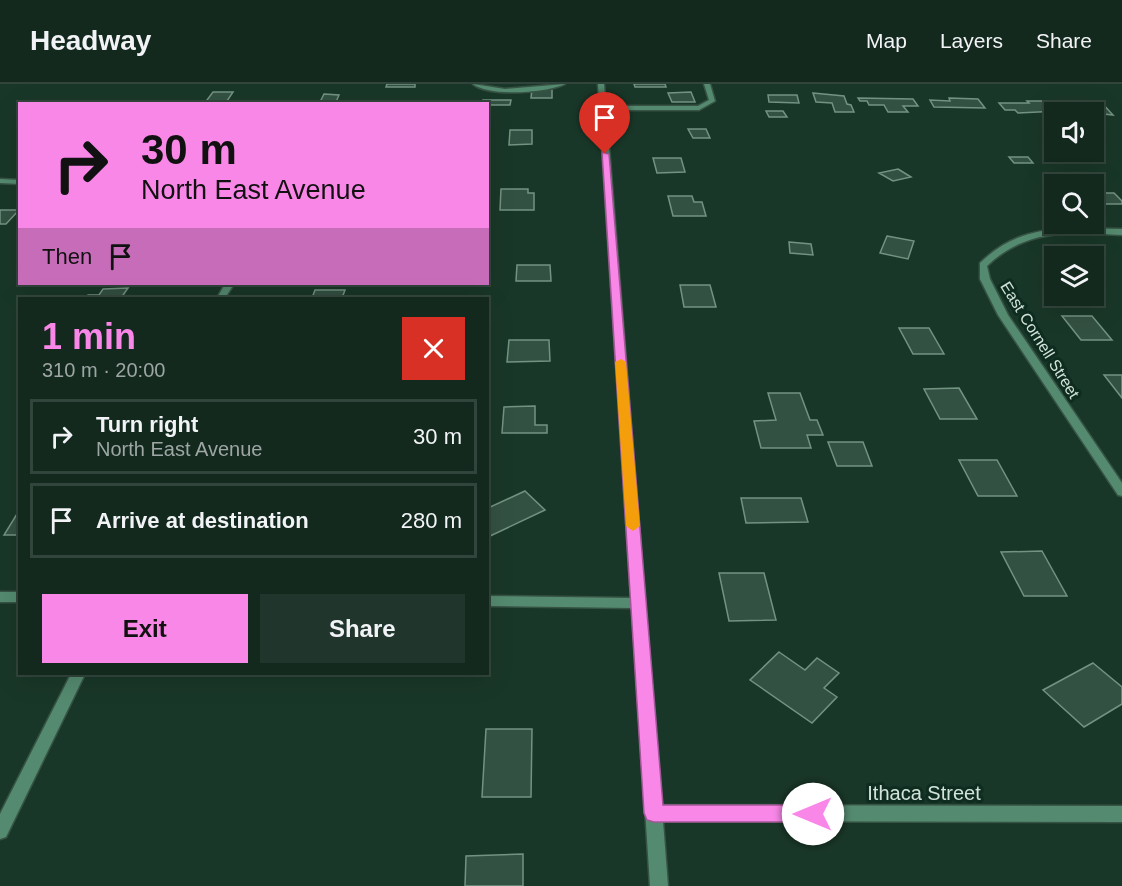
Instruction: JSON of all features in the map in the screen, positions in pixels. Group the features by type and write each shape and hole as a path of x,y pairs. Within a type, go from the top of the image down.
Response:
{"street":[{"path":"476,84 481,88 496,91 562,84"},
{"path":"601,84 659,886"},
{"path":"601,108 699,108 712,101 707,84"},
{"path":"0,181 18,182"},
{"name":"East Cornell Street","path":"1122,232 1058,231 1036,234 1004,247 983,265 985,279 1002,315 1122,492"},
{"path":"0,597 18,597"},
{"path":"489,601 639,603"},
{"path":"0,831 78,675"},
{"name":"Ithaca Street","path":"654,813 1122,814"}],"building":[{"path":"387,84 415,84 415,87 386,87"},
{"path":"634,84 665,84 666,87 635,87"},
{"path":"552,88 552,98 531,98 532,89"},
{"path":"213,92 233,92 226,102 206,102"},
{"path":"691,92 695,102 672,102 668,93"},
{"path":"813,93 844,96 854,112 835,112 832,103 816,102"},
{"path":"324,94 339,95 336,102 320,102"},
{"path":"768,95 797,95 799,103 769,102"},
{"path":"858,98 913,99 918,106 903,106 908,112 888,112 884,105 869,105 867,101 860,101"},
{"path":"949,98 978,99 985,108 934,107 930,100 950,101"},
{"path":"483,100 511,100 510,105 489,105 489,102 483,102"},
{"path":"1027,101 1049,102 1044,102 1044,112 1018,113 1015,110 1005,110 999,103 1029,103"},
{"path":"1104,105 1113,115 1104,114"},
{"path":"766,111 783,111 787,117 769,117"},
{"path":"688,129 706,129 710,138 693,138"},
{"path":"510,130 532,130 532,144 509,145"},
{"path":"1009,157 1028,157 1033,163 1014,163"},
{"path":"653,158 681,158 685,172 657,173"},
{"path":"898,169 911,177 893,181 879,173"},
{"path":"501,189 528,189 528,193 534,193 534,210 500,210"},
{"path":"1104,193 1114,193 1122,204 1104,204"},
{"path":"668,196 692,196 694,202 702,202 706,216 673,216"},
{"path":"0,210 18,210 6,224 0,224"},
{"path":"887,236 914,241 908,259 880,253"},
{"path":"789,242 811,244 813,255 790,253"},
{"path":"517,265 550,265 551,281 516,281"},
{"path":"680,285 710,285 716,307 684,307"},
{"path":"128,288 122,297 87,297 99,295 103,289"},
{"path":"315,290 345,290 342,297 312,297"},
{"path":"1062,316 1092,316 1112,340 1081,340"},
{"path":"899,328 929,328 944,354 913,354"},
{"path":"509,340 549,340 550,361 507,362"},
{"path":"1104,375 1122,375 1122,398"},
{"path":"959,388 977,419 940,419 924,389"},
{"path":"768,393 800,393 810,420 817,420 823,435 807,435 811,448 761,448 754,421 776,420"},
{"path":"535,406 535,425 547,425 547,433 502,433 504,407"},
{"path":"828,442 863,442 872,466 837,466"},
{"path":"959,460 997,460 1017,496 978,496"},
{"path":"525,491 545,510 489,537 489,508"},
{"path":"741,498 801,498 808,522 746,523"},
{"path":"18,512 18,535 4,535"},
{"path":"1042,551 1067,596 1024,596 1001,552"},
{"path":"719,573 764,573 776,620 729,621"},
{"path":"779,652 805,670 817,658 839,673 824,688 837,697 812,723 750,680"},
{"path":"1093,663 1122,687 1122,704 1084,727 1043,690"},
{"path":"486,729 532,729 531,797 482,797"},
{"path":"523,854 523,886 465,886 466,856"}],"slow traffic":[{"path":"621,362 633,526"}],"route":[{"path":"605,154 654,813 813,814"}]}
